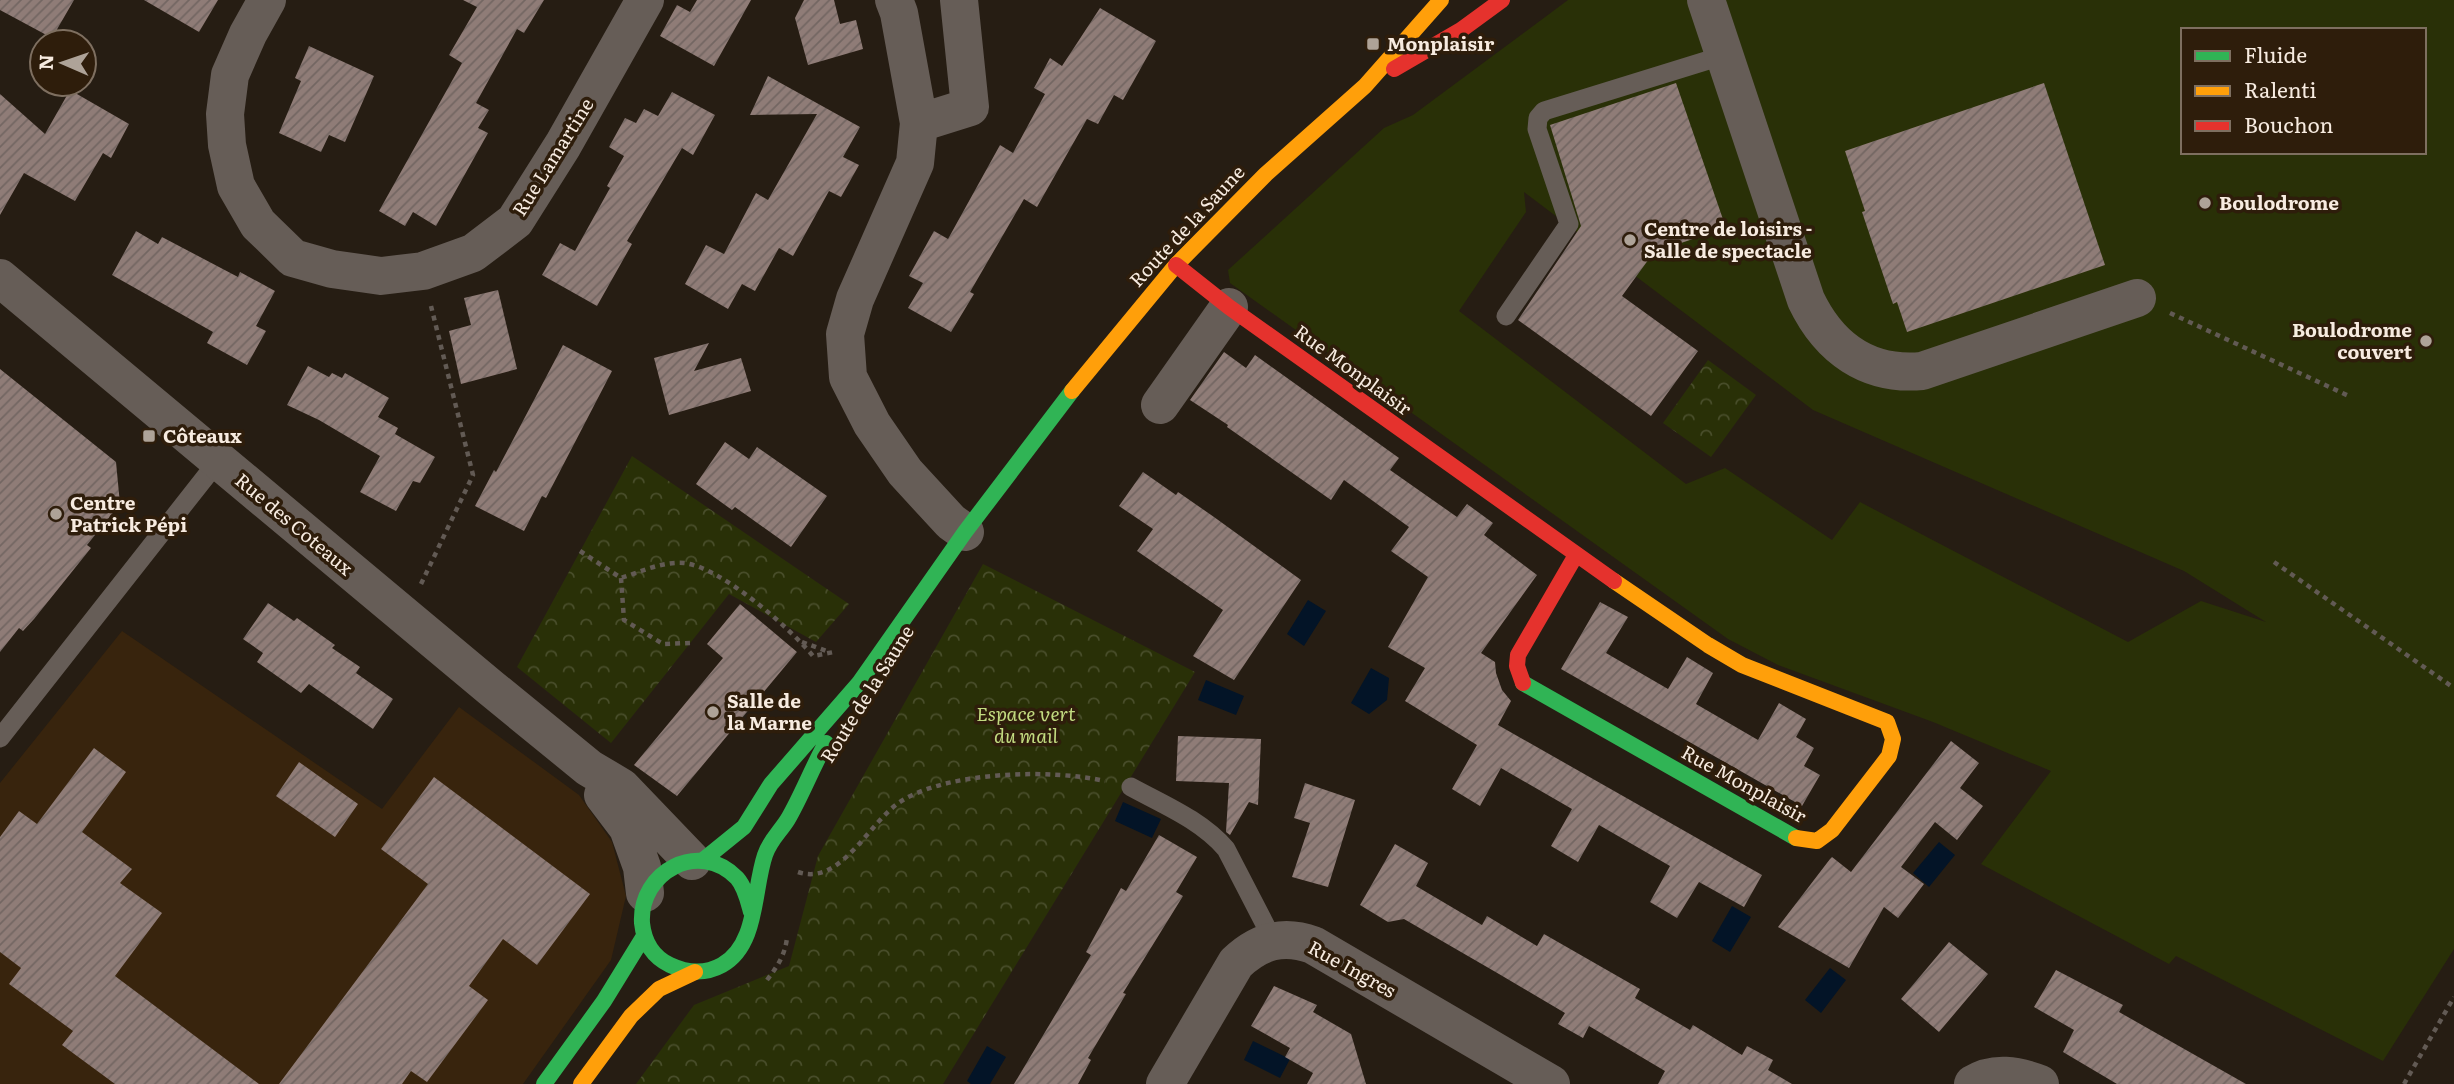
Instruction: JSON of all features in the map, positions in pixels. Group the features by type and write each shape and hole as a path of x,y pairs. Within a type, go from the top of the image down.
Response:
{"street":[{"name":"Rue Lamartine","path":"267,0 230,75 225,114 227,145 236,186 258,224 293,258 332,269 381,276 423,271 473,253 514,221 564,145 645,0"},
{"path":"950,0 896,7 919,123 915,163 855,299 845,334 848,377 872,424 905,472 951,522 965,532"},
{"path":"919,123 970,107 959,0"},
{"name":"Route de la Saune","path":"645,893 653,880 664,870 697,861 744,827 771,784 859,683 965,532 1106,347 1176,265 1266,174 1365,86 1441,0"},
{"name":"Route de la Saune","path":"1365,86 1461,30 1502,0"},
{"path":"1706,0 1810,308 1833,341 1866,364 1901,373 1922,370 2137,298"},
{"name":"Rue Monplaisir","path":"1176,265 1229,307 1576,555 1708,645 1742,665 1887,722 1893,731 1894,744 1889,756 1832,830 1817,841 1793,838 1523,683 1517,666 1518,656 1576,555"},
{"name":"Rue des Coteaux","path":"0,278 589,768 621,787 697,861"},
{"path":"1160,405 1229,307"},
{"name":"Route de la Saune","path":"581,1084 631,1016 659,989 695,972 724,964 745,942 769,842 787,822 814,765 859,683"},
{"name":"Rue des Coteaux","path":"589,768 603,796 628,828 642,867 645,893"},
{"path":"697,861 720,866 736,877 747,894 751,912"},
{"path":"645,893 641,907 644,936 651,950 663,962 678,969 695,972"},
{"path":"544,1084 604,1001 644,936"},
{"name":"Rue Ingres","path":"1273,940 1287,939 1313,945 1551,1084"},
{"path":"1165,1084 1236,962 1248,951 1273,940"},
{"path":"1973,1084 1980,1079 1998,1075 2018,1076 2039,1084"}],"lane":[{"path":"1506,316 1569,224 1537,129 1538,118 1544,111 1725,55"},
{"path":"0,738 218,461"},
{"path":"1131,787 1215,836 1226,849 1273,940"}],"path":[{"path":"405,617 473,475 423,271"},
{"path":"2137,298 2351,397"},
{"path":"580,551 621,578"},
{"path":"2274,562 2454,688"},
{"path":"621,578 666,564 684,563 708,570 746,596 802,642 813,656 837,652"},
{"path":"621,578 624,620 663,644 690,643"},
{"path":"802,642 830,653"},
{"path":"800,859 795,871 809,876 831,870 901,801 936,787 971,779 1044,774 1081,777 1131,787"},
{"path":"762,985 778,966 786,948 787,936"},
{"path":"2404,1084 2454,997"}],"shaded area":[{"path":"122,631 382,809 459,707 579,795 612,842 626,896 611,960 523,1084 0,1084 0,783"}],"green space":[{"path":"1568,0 2454,0 2454,949 2383,1061 2176,956 2169,964 1981,864 2051,771 1933,722 1778,665 1728,639 1230,283 1228,270 1384,128 1413,115","holes":["1524,192 1813,410 2184,571 2266,622 2201,601 2128,642 1860,502 1832,540 1725,468 1686,484 1459,311 1526,212"]},
{"path":"1708,360 1756,395 1711,457 1663,423"},
{"path":"632,456 849,604 816,642 729,594 611,743 517,667"},
{"name":"Espace vert du mail","path":"983,564 1195,672 943,1084 636,1084 694,1005 789,966 818,856"}],"water":[{"path":"1308,600 1326,611 1304,646 1287,634"},
{"path":"1371,668 1389,678 1387,700 1369,714 1351,703"},
{"path":"1206,680 1244,696 1236,715 1198,700"},
{"path":"1123,802 1161,819 1152,838 1115,821"},
{"path":"1939,842 1955,855 1929,887 1913,873"},
{"path":"1732,906 1751,917 1730,952 1712,941"},
{"path":"1830,968 1846,980 1821,1013 1805,1000"},
{"path":"1253,1041 1290,1059 1280,1078 1244,1060"},
{"path":"987,1046 1006,1057 990,1084 971,1084 967,1081"}],"building":[{"path":"0,0 74,0 58,28 33,28 0,10"},
{"path":"144,0 218,0 199,32"},
{"path":"463,0 544,0 524,33 517,29 476,103 489,110 478,128 488,133 436,226 413,212 405,226 379,211 462,63 449,55 477,7"},
{"path":"697,0 751,0 714,66 660,36 677,5 690,12"},
{"path":"804,0 834,0 840,24 856,20 863,49 808,65 795,18"},
{"path":"1100,8 1156,41 1123,100 1114,95 1098,124 1087,119 1037,207 1024,199 970,292 974,294 951,332 908,308 923,283 909,276 934,231 948,239 1000,145 1013,153 1045,94 1034,88 1050,58 1062,66"},
{"path":"309,46 374,76 345,142 329,135 321,152 279,133 301,81 295,78"},
{"path":"768,76 860,127 843,157 859,165 841,197 829,191 793,256 779,248 755,291 742,284 728,309 685,284 706,245 724,254 756,193 768,200 817,114 750,115"},
{"name":"Centre de loisirs - Salle de spectacle","path":"1676,83 1726,228 1654,252 1622,296 1698,351 1651,416 1518,320 1581,226 1550,125"},
{"path":"2044,83 2105,265 1907,332 1897,302 1893,304 1845,151"},
{"path":"672,92 715,115 693,155 682,148 627,241 632,244 597,306 542,275 560,243 575,251 610,188 607,186 624,156 609,147 625,118 636,123 644,109 658,116"},
{"path":"0,94 45,134 65,98 84,98 129,124 111,158 103,153 75,201 24,173 0,215"},
{"path":"136,231 158,244 162,237 238,277 240,272 275,291 256,326 266,331 247,365 207,343 213,332 112,275"},
{"path":"498,290 517,369 461,384 449,331 471,325 464,298"},
{"path":"709,343 694,371 741,358 751,391 669,415 654,358"},
{"path":"563,345 612,371 546,498 542,496 524,531 475,506 494,470 496,472"},
{"path":"1224,352 1246,368 1255,355 1399,458 1390,470 1457,517 1467,504 1493,523 1484,535 1537,575 1481,653 1495,662 1502,690 1511,701 1498,725 1762,875 1744,907 1699,882 1677,918 1650,902 1670,866 1599,825 1578,862 1551,846 1572,809 1501,768 1480,806 1452,789 1477,745 1405,701 1425,668 1388,647 1428,577 1391,551 1409,527 1344,480 1331,500 1190,400"},
{"path":"308,366 329,377 332,373 342,378 345,373 389,398 378,417 398,428 395,434 435,457 420,483 413,481 396,511 360,492 380,456 319,420 287,405"},
{"name":"Centre Patrick Pépi","path":"0,369 116,462 120,504 87,545 91,548 34,619 23,631 19,628 0,652"},
{"path":"725,442 749,459 757,447 827,496 791,547 735,507 732,510 696,484"},
{"path":"1143,472 1176,495 1178,492 1301,580 1234,680 1193,656 1223,610 1137,551 1153,529 1119,506"},
{"path":"1600,602 1628,617 1606,653 1668,689 1687,657 1713,673 1696,704 1758,740 1779,703 1806,719 1796,737 1814,748 1804,766 1820,775 1802,806 1561,669"},
{"path":"268,603 294,621 297,618 335,645 332,648 360,667 356,673 393,699 373,729 309,684 301,693 257,662 263,653 243,639"},
{"name":"Salle de la Marne","path":"740,604 797,652 677,796 634,765 723,658 707,644"},
{"path":"1178,736 1261,739 1258,805 1249,802 1230,835 1226,832 1229,783 1176,781"},
{"path":"1951,741 1979,763 1960,788 1983,806 1957,840 1935,822 1901,867 1924,884 1898,918 1884,907 1849,968 1778,927 1832,857 1851,872"},
{"path":"94,748 126,772 82,832 132,869 120,883 162,913 115,976 259,1084 115,1084 62,1045 73,1031 9,984 21,968 0,952 0,837 19,811 37,824"},
{"path":"299,762 358,804 335,837 276,796"},
{"path":"434,777 590,894 537,965 503,939 469,986 488,1000 427,1082 411,1071 402,1084 279,1084 428,884 381,849"},
{"path":"1305,783 1355,800 1328,887 1292,877 1310,823 1294,818"},
{"path":"1159,835 1197,857 1176,892 1183,896 1123,993 1126,994 1088,1058 1091,1060 1078,1084 1014,1084 1091,955 1086,952 1121,888 1126,891"},
{"path":"1395,844 1428,863 1416,886 1482,925 1487,916 1537,946 1544,934 1640,989 1635,998 1690,1030 1693,1025 1742,1055 1747,1046 1773,1060 1768,1070 1792,1084 1658,1084 1665,1071 1589,1026 1583,1038 1558,1024 1565,1013 1404,919 1388,922 1360,905"},
{"path":"1949,942 1988,974 1939,1032 1901,999"},
{"path":"2056,970 2123,1005 2119,1012 2246,1084 2117,1084 2063,1052 2074,1030 2034,1007"},
{"path":"1274,986 1317,1005 1313,1012 1351,1034 1366,1084 1307,1084 1313,1073 1285,1057 1290,1048 1251,1026"}],"traffic: fast":[{"path":"702,861 744,827 771,784 859,683 965,532 1072,391"},
{"path":"1523,683 1796,838"},
{"path":"751,912 737,878 722,867 706,861 689,862 674,867 661,876 650,889 644,905 642,923 647,943 654,953 676,968 690,971 710,970 734,956 753,916 767,850 793,810 826,743"},
{"path":"544,1084 604,1001 644,936"}],"traffic: slow":[{"path":"1072,391 1176,265 1266,174 1365,86 1441,0"},
{"path":"1614,581 1742,665 1887,722 1893,739 1889,756 1832,830 1817,841 1796,838"},
{"path":"581,1084 631,1016 659,989 695,972"}],"traffic: jam":[{"path":"1394,69 1461,30 1502,0"},
{"path":"1176,265 1229,307 1614,581"},
{"path":"1523,683 1517,666 1518,655 1576,555"}],"place":[{"name":"Monplaisir","path":"1373,44"},
{"name":"Boulodrome","path":"2205,203"},
{"name":"Centre de loisirs - Salle de spectacle","path":"1630,240"},
{"name":"Boulodrome couvert","path":"2426,341"},
{"name":"Côteaux","path":"149,436"},
{"name":"Centre Patrick Pépi","path":"56,514"},
{"name":"Salle de la Marne","path":"713,712"}]}
